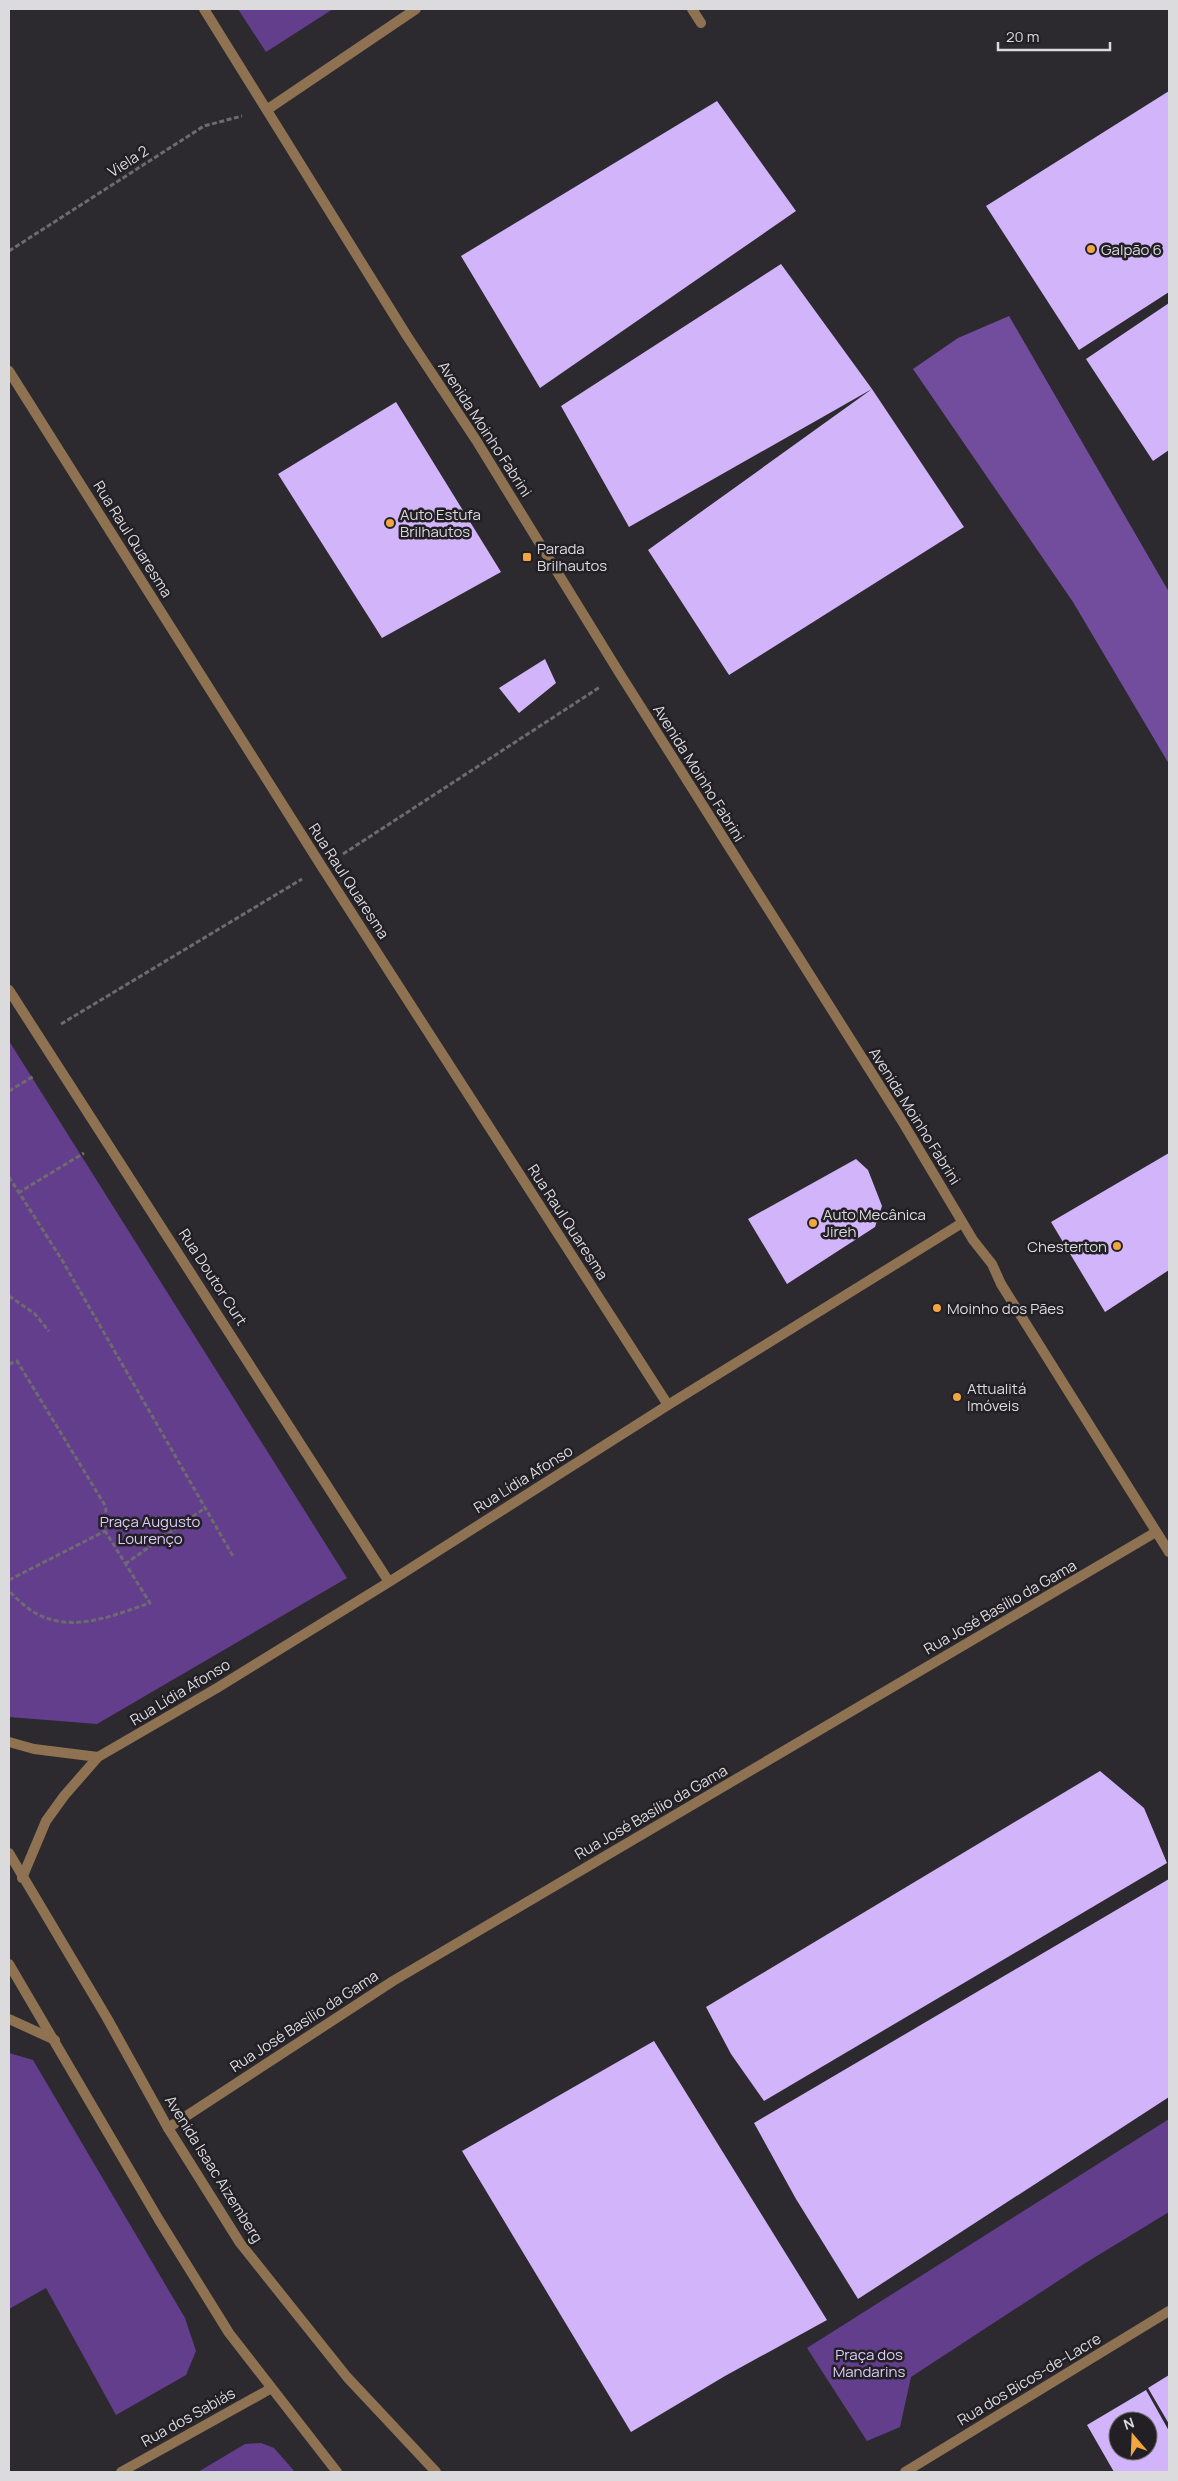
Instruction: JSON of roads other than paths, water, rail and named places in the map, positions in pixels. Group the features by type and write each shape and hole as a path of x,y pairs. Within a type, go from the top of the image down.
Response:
{"street":[{"name":"Avenida Moinho Fabrini","path":"204,9 268,109 407,336 476,440 620,674 902,1121 962,1223 992,1264 1001,1284 1169,1552"},
{"path":"268,109 416,9"},
{"path":"692,9 701,23"},
{"name":"Rua Raul Quaresma","path":"9,371 327,875 668,1405"},
{"name":"Rua Doutor Curt","path":"9,990 389,1582"},
{"name":"Rua Lídia Afonso","path":"22,1878 46,1821 64,1796 98,1757 217,1688 389,1582 668,1405 962,1223"},
{"name":"Rua José Basílio da Gama","path":"168,2128 393,1981 1156,1532"},
{"path":"9,1742 34,1749 98,1757"},
{"name":"Avenida Isaac Aizemberg","path":"9,1853 22,1878 107,2018 168,2128 240,2243 347,2377 436,2472"},
{"path":"9,1964 178,2251 230,2333 270,2389 337,2472"},
{"path":"9,2019 28,2026 55,2040"},
{"name":"Rua dos Bicos-de-Lacre","path":"905,2472 1169,2311"},
{"name":"Rua dos Sabiás","path":"121,2472 270,2389"}],"place":[{"name":"Galpão 6","path":"1091,249"},
{"name":"Auto Estufa Brilhautos","path":"390,523"},
{"name":"Parada Brilhautos","path":"527,557"},
{"name":"Auto Mecânica Jireh","path":"813,1223"},
{"name":"Chesterton","path":"1117,1246"},
{"name":"Moinho dos Pães","path":"937,1308"},
{"name":"Attualitá Imóveis","path":"957,1397"}],"park label":[{"name":"Praça Augusto Lourenço","path":"150,1530"},
{"name":"Praça dos Mandarins","path":"869,2362"}]}
